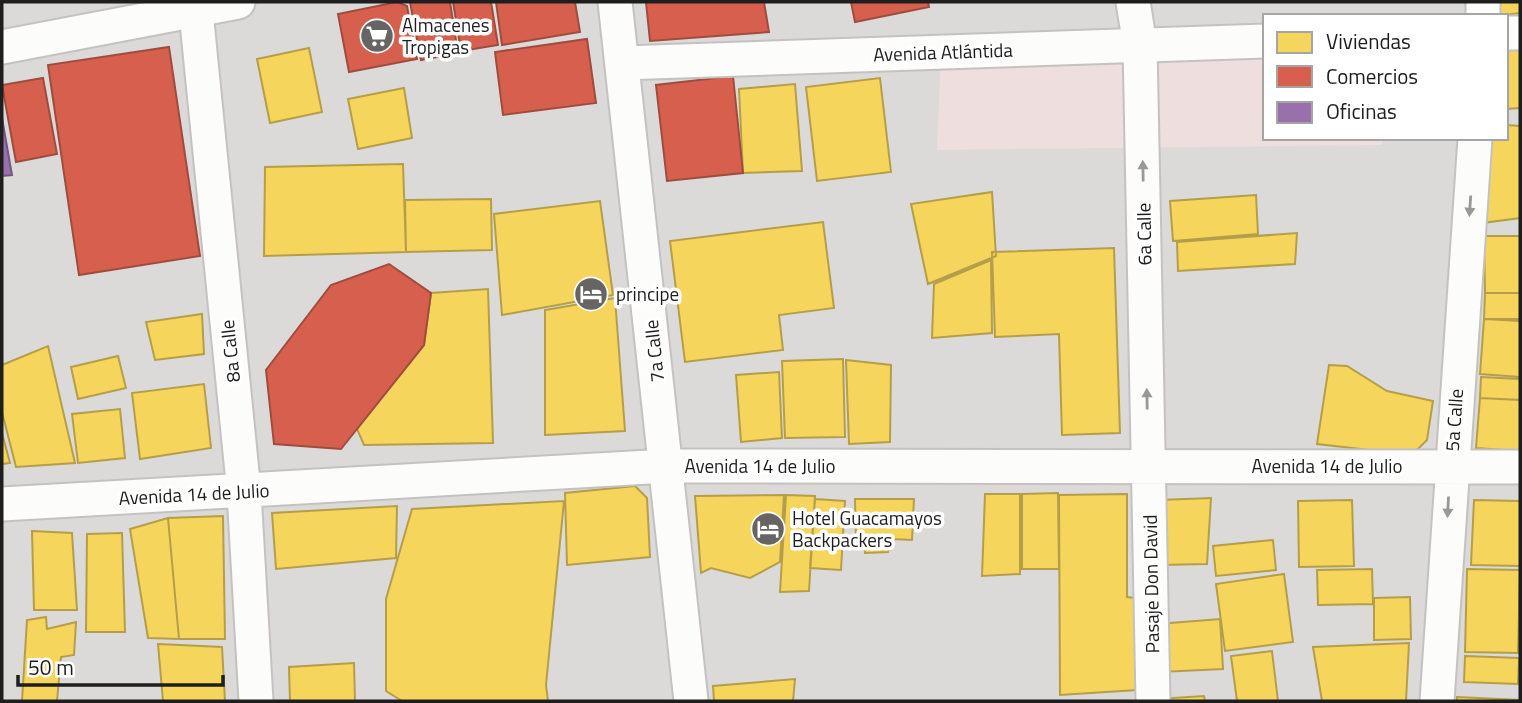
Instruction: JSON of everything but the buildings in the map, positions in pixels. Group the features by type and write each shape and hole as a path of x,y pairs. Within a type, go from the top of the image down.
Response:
{"street":[{"path":"2,47 196,5 238,2"},
{"name":"7a Calle","path":"615,2 691,701"},
{"name":"6a Calle","path":"1133,2 1140,45 1149,467"},
{"name":"8a Calle","path":"196,5 244,492 256,701"},
{"name":"Avenida Atlántida","path":"622,63 1263,41"},
{"name":"5a Calle","path":"1437,701 1475,140"},
{"name":"Avenida 14 de Julio","path":"2,504 667,466 1520,467"},
{"name":"Pasaje Don David","path":"1149,467 1153,701"}],"shaded area":[{"path":"2,2 1520,2 1520,701 2,701"},
{"path":"1263,40 1263,140 1382,140 1382,145 937,150 941,53"}],"place":[{"name":"Almacenes Tropigas","path":"377,36"},
{"name":"principe","path":"591,294"},
{"name":"Hotel Guacamayos Backpackers","path":"768,529"}]}
